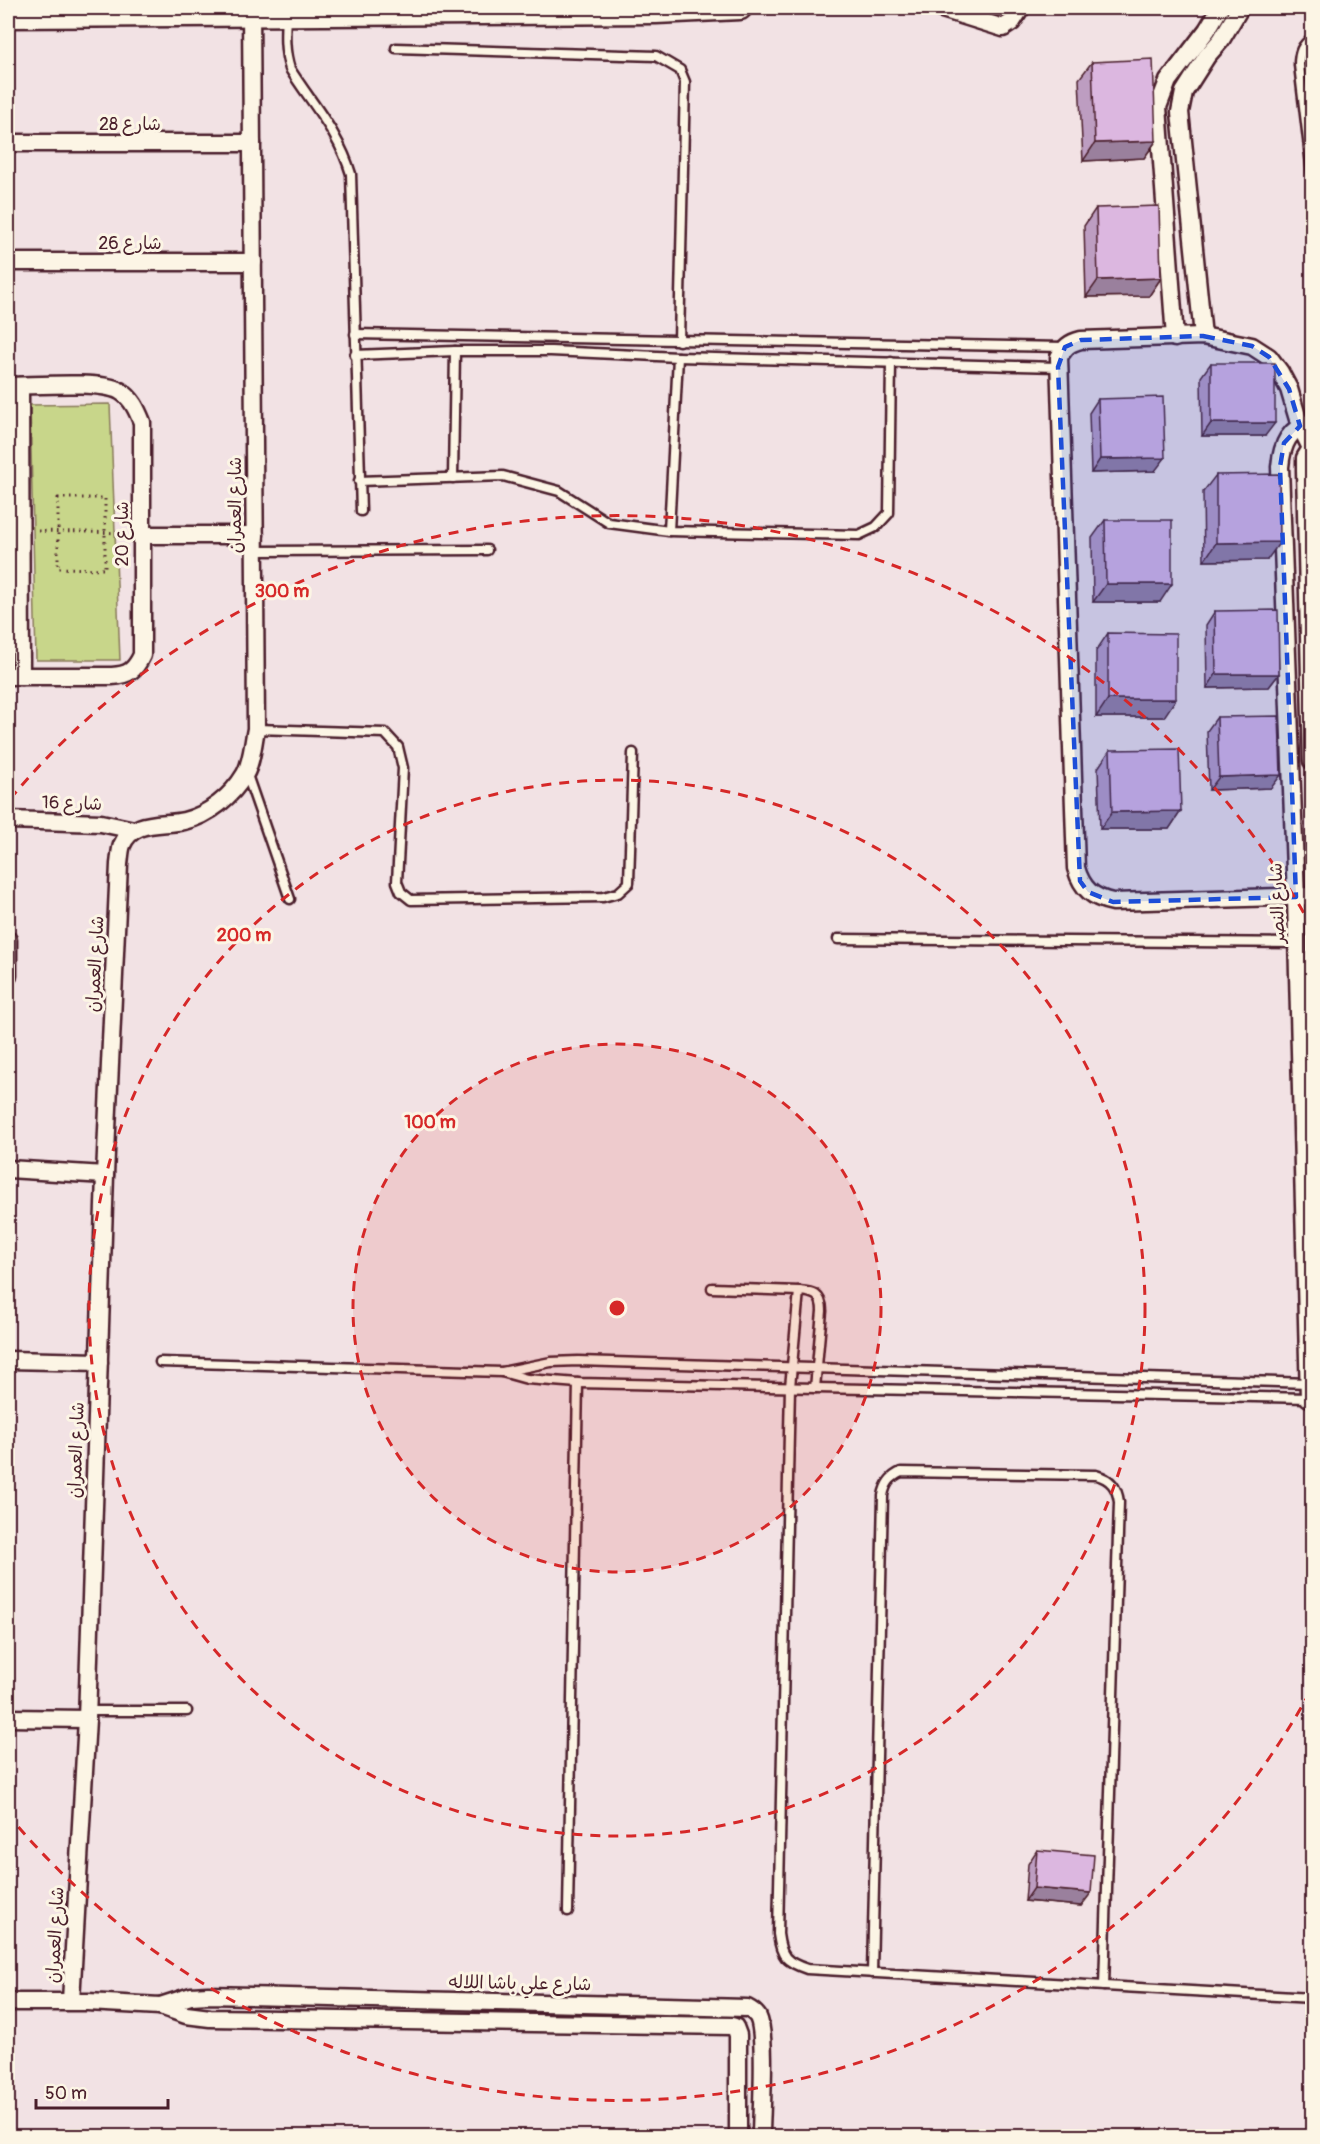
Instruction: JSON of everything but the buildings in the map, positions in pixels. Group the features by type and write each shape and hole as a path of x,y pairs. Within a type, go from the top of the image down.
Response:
{"street":[{"path":"8,16 251,11 286,15 740,8"},
{"path":"939,8 998,27 1007,26 1017,15"},
{"path":"1175,338 1158,107 1168,81 1207,30 1220,8"},
{"path":"1203,336 1180,112 1184,92 1207,56 1221,40 1240,8"},
{"name":"شارع العمران","path":"70,2001 87,1715 105,1175 119,864 122,845 134,830 152,824 184,821 209,811 230,794 246,772 256,729 251,11"},
{"name":"شارع 28","path":"8,143 252,143"},
{"name":"شارع 26","path":"8,262 253,262"},
{"path":"1304,897 1113,902 1100,899 1088,892 1080,881 1076,868 1058,367 1059,357 1065,347 1072,342 1203,336 1252,346 1269,357 1289,389 1306,424 1312,448 1305,458 1312,761"},
{"name":"شارع 20","path":"106,385 122,392 135,405 142,422 142,655 137,667 126,675 14,676 21,530 14,386 106,385"},
{"name":"شارع النصر","path":"1306,424 1291,433 1284,444 1280,467 1304,897 1297,943 1311,1391"},
{"path":"142,534 255,543"},
{"name":"شارع 16","path":"8,820 101,823 134,830"},
{"path":"8,940 8,976"},
{"path":"8,1169 105,1175"},
{"path":"8,1360 99,1362"},
{"path":"8,1718 87,1715"},
{"name":"شارع علي باشا اللاله","path":"160,2006 191,1996 208,1995 747,2008 754,2011 758,2018 762,2035 761,2136"},
{"name":"شارع علي باشا اللاله","path":"8,2002 70,2001 160,2006 186,2015 210,2018 732,2026 738,2035 738,2136"},
{"path":"738,2136 761,2136"}],"lane":[{"path":"286,15 285,51 290,69 335,134 345,153 351,174 361,511"},
{"path":"1312,38 1304,44 1299,54 1312,173"},
{"path":"396,48 656,56 680,70 685,82 679,340"},
{"path":"355,334 1065,347"},
{"path":"356,355 455,351 551,351 678,357 1058,367"},
{"path":"453,478 455,351"},
{"path":"669,531 678,357"},
{"path":"359,482 504,476 559,491 609,523 669,531 859,535 876,527 889,513 891,362"},
{"path":"255,543 487,550"},
{"path":"256,729 385,733 398,747 403,768 397,882 401,892 411,900 603,897 618,893 629,883 633,753"},
{"path":"246,772 290,899"},
{"path":"838,939 1297,943"},
{"path":"712,1288 798,1291 811,1292 818,1296 822,1303 815,1388"},
{"path":"798,1291 790,1388 778,1922 780,1951 791,1964 807,1969 1312,1998"},
{"path":"160,1362 502,1372 551,1362 578,1361 792,1366 1311,1391"},
{"path":"502,1372 527,1379 578,1383 790,1388 1311,1391"},
{"path":"567,1911 578,1383"},
{"path":"872,1973 883,1496 886,1484 895,1474 901,1472 1096,1475 1110,1481 1115,1486 1119,1502 1104,1986"},
{"path":"87,1715 187,1711"}],"path":[{"path":"58,498 105,498 105,532 105,569 58,568 58,498"},
{"path":"21,530 142,534"}],"highlighted area":[{"path":"1203,336 1252,346 1269,357 1289,389 1300,426 1284,443 1280,467 1296,897 1113,902 1088,892 1080,881 1058,367 1065,347 1081,340"}],"green space":[{"path":"110,404 120,660 36,660 30,405"}]}
